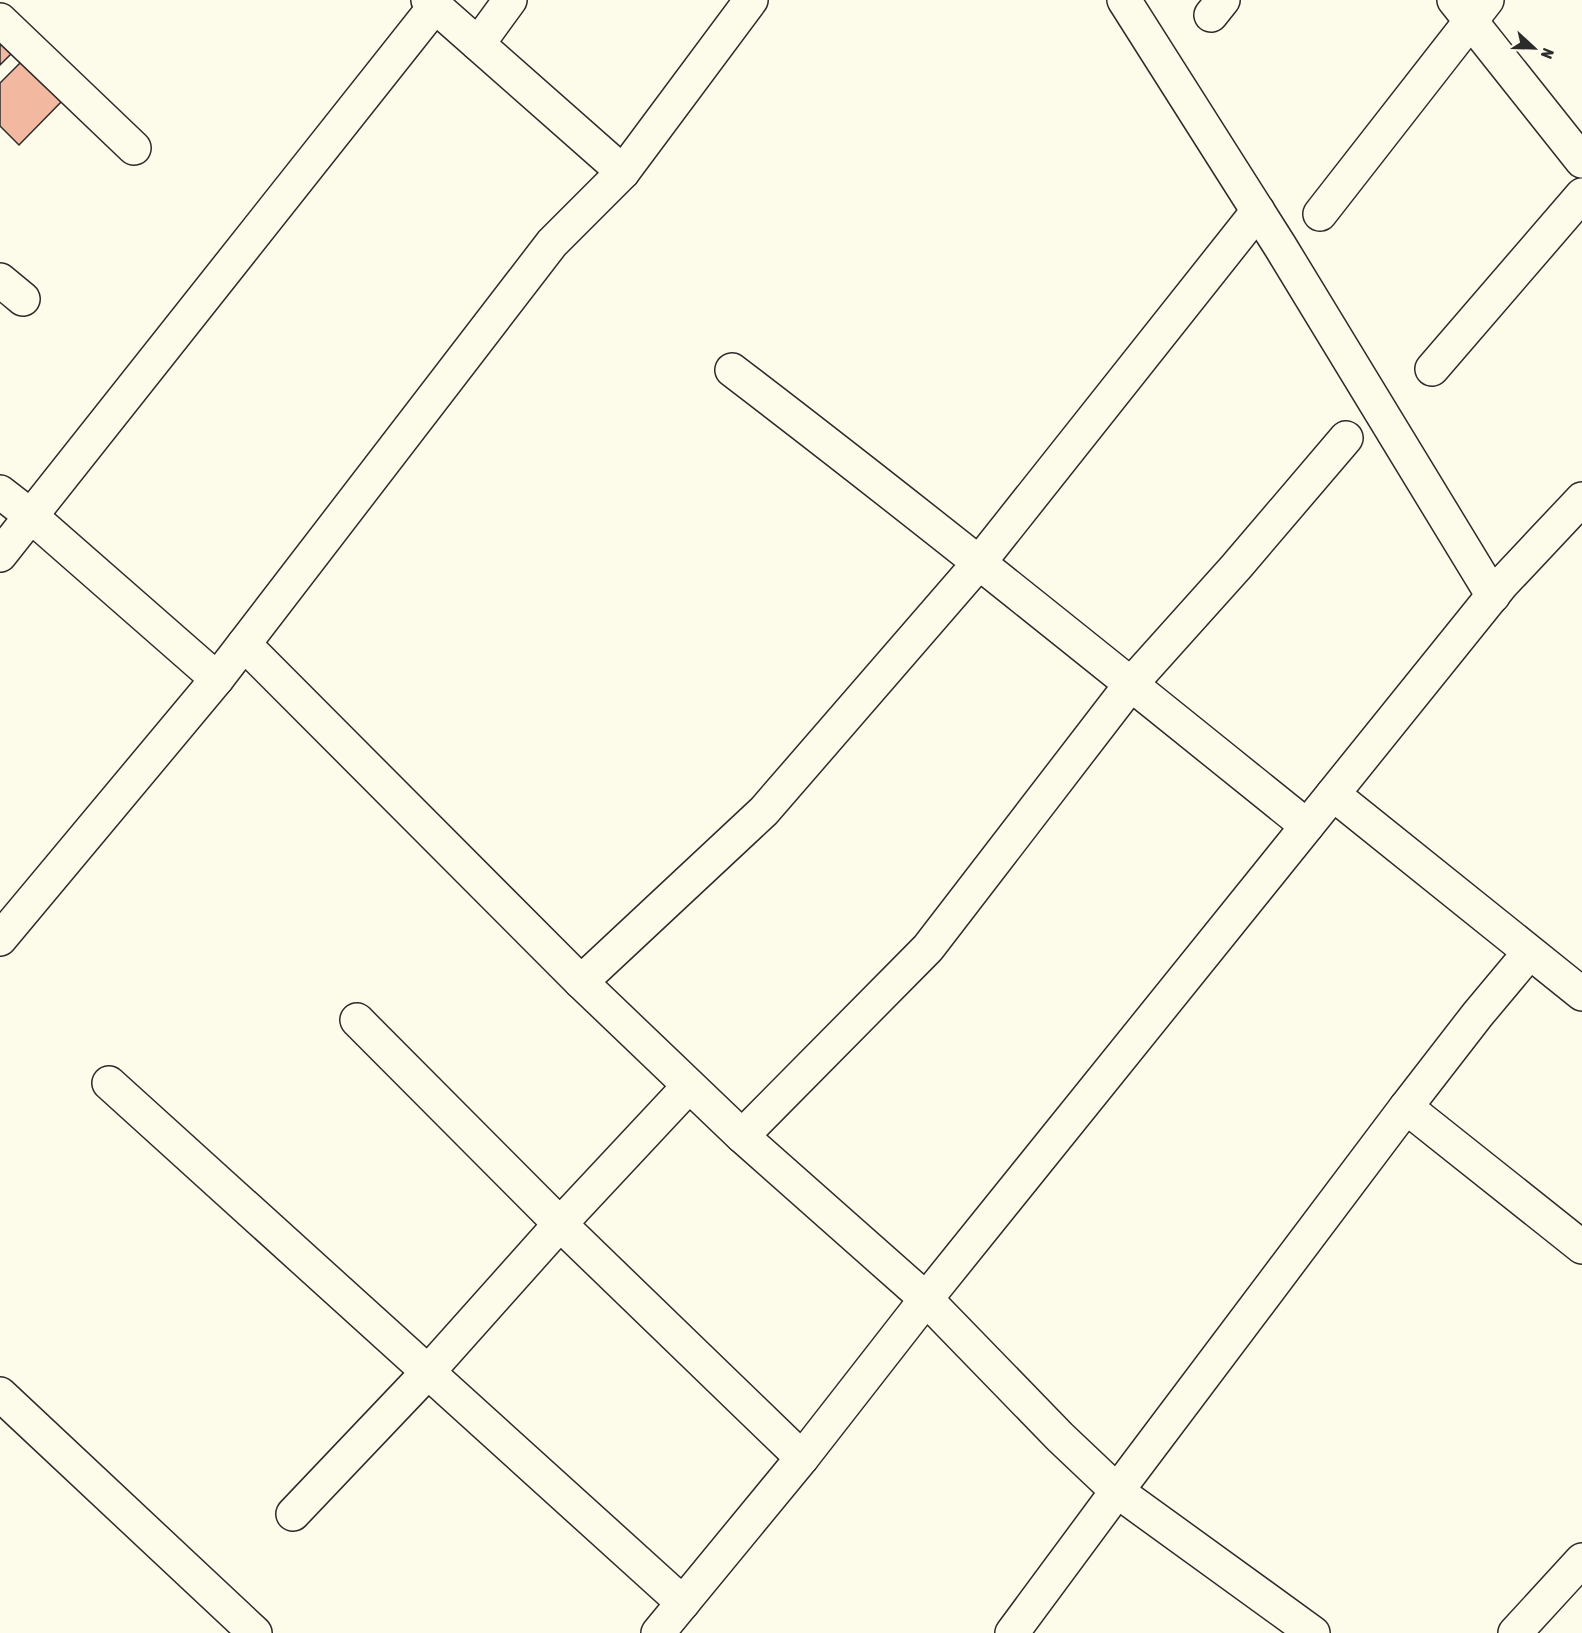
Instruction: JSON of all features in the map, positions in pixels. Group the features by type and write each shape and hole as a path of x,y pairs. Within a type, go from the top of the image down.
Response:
{"street":[{"path":"478,45 510,0"},
{"path":"0,939 217,679 552,243 623,172 751,0"},
{"path":"1124,0 1258,211 1493,596"},
{"path":"0,555 431,3 623,172"},
{"path":"1320,214 1470,7 1582,161"},
{"path":"0,20 134,148"},
{"path":"1432,369 1582,195"},
{"path":"581,982 764,811 978,564 1258,211"},
{"path":"732,370 882,484 978,564 1307,826"},
{"path":"742,1136 928,948 1131,684 1236,567 1346,438"},
{"path":"0,492 31,516 217,679"},
{"path":"658,1633 802,1458 926,1299 1493,596 1582,498"},
{"path":"243,644 581,982 742,1136 926,1299 1060,1437 1117,1491 1313,1633"},
{"path":"1333,794 1529,953 1577,980"},
{"path":"1012,1633 1406,1107 1529,953"},
{"path":"357,1020 560,1224 802,1458"},
{"path":"109,1083 683,1603"},
{"path":"293,1514 427,1373 560,1224 689,1086"},
{"path":"1406,1107 1582,1248"},
{"path":"0,1394 255,1633"},
{"path":"1515,1633 1582,1560"}],"building":[{"path":"0,25 20,45 0,65"},
{"path":"24,59 64,99 19,145 0,126 0,83"}]}
